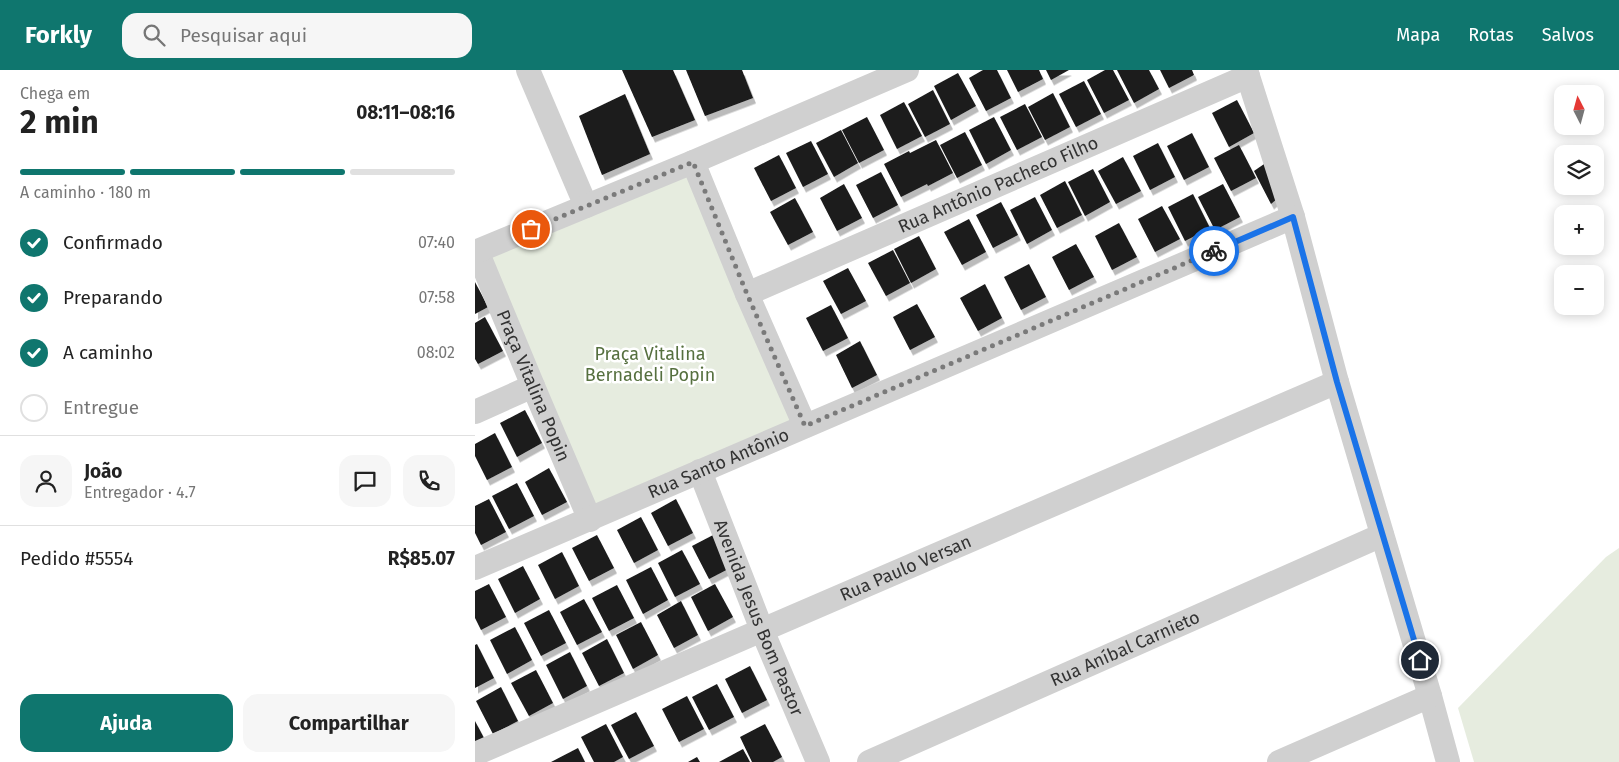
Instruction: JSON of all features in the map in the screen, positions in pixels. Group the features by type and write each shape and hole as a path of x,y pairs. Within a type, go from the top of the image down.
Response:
{"street":[{"path":"528,70 586,206"},
{"path":"476,252 693,162 907,70"},
{"path":"1247,73 1293,217 1337,382 1448,762"},
{"name":"Rua Antônio Pacheco Filho","path":"747,294 1247,73"},
{"path":"693,162 747,294 805,426"},
{"name":"Rua Santo Antônio","path":"475,568 1293,217"},
{"name":"Praça Vitalina Popin","path":"476,252 590,520"},
{"name":"Rua Paulo Versan","path":"475,754 1337,382"},
{"path":"475,412 533,386"},
{"name":"Avenida Jesus Bom Pastor","path":"700,471 762,630 819,762"},
{"name":"Rua Aníbal Carnieto","path":"869,762 1382,535"},
{"path":"1279,762 1430,696"}],"green space":[{"name":"Praça Vitalina Bernadeli Popin","path":"693,162 805,426 590,520 477,251"},
{"path":"1619,548 1619,762 1474,762 1458,708 1606,557"}],"building":[{"path":"622,70 673,70 695,120 652,137"},
{"path":"686,70 742,70 753,98 705,116"},
{"path":"983,70 997,70 1011,98 986,111 969,78"},
{"path":"1007,70 1039,70 1043,79 1018,92"},
{"path":"1046,70 1069,70 1051,80"},
{"path":"1105,70 1113,70 1129,100 1104,113 1087,80"},
{"path":"1117,70 1149,70 1159,89 1134,103"},
{"path":"1160,70 1192,70 1194,75 1169,88"},
{"path":"958,73 976,106 951,120 934,86"},
{"path":"1084,81 1101,114 1076,127 1059,94"},
{"path":"933,90 950,124 925,137 908,104"},
{"path":"1053,93 1070,127 1045,140 1028,107"},
{"path":"625,94 650,154 602,175 579,116"},
{"path":"1237,100 1254,133 1229,147 1212,113"},
{"path":"904,102 922,136 897,149 880,115"},
{"path":"1025,104 1042,137 1017,150 1000,117"},
{"path":"867,117 884,150 859,163 842,130"},
{"path":"994,117 1011,150 986,164 969,130"},
{"path":"841,130 858,163 834,177 816,143"},
{"path":"965,132 982,165 957,178 940,145"},
{"path":"1192,133 1209,167 1184,180 1167,146"},
{"path":"936,140 953,173 901,197 884,164"},
{"path":"811,141 828,174 803,187 786,153"},
{"path":"1158,143 1175,177 1150,190 1133,156"},
{"path":"1239,145 1256,178 1231,191 1214,158"},
{"path":"779,155 796,188 771,201 754,168"},
{"path":"1123,157 1141,191 1116,204 1098,171"},
{"path":"1267,162 1278,198 1271,204 1254,171"},
{"path":"1093,169 1110,202 1085,216 1068,182"},
{"path":"881,172 898,205 873,218 856,185"},
{"path":"1065,181 1082,215 1057,228 1040,195"},
{"path":"844,184 862,218 837,231 820,198"},
{"path":"1223,184 1240,217 1215,230 1198,197"},
{"path":"1193,194 1210,228 1185,241 1168,207"},
{"path":"1035,197 1052,230 1027,244 1010,210"},
{"path":"795,198 813,232 788,245 770,212"},
{"path":"1001,202 1018,235 993,248 976,215"},
{"path":"1162,206 1180,239 1155,252 1138,219"},
{"path":"969,219 986,252 962,265 944,232"},
{"path":"1119,223 1137,257 1112,270 1095,236"},
{"path":"919,236 936,269 911,283 894,249"},
{"path":"1076,244 1094,277 1069,290 1052,257"},
{"path":"893,250 910,283 886,296 868,263"},
{"path":"1029,264 1046,297 1021,310 1004,277"},
{"path":"848,268 866,301 841,314 823,281"},
{"path":"475,282 488,307 475,314"},
{"path":"985,284 1002,318 978,331 960,298"},
{"path":"917,304 935,337 910,350 893,317"},
{"path":"831,305 848,338 823,351 806,318"},
{"path":"485,317 503,351 478,364 475,359 475,323"},
{"path":"860,341 877,375 852,388 836,355"},
{"path":"525,410 542,443 517,457 500,423"},
{"path":"495,433 512,467 487,480 475,456 475,444"},
{"path":"549,468 567,502 542,515 525,482"},
{"path":"517,483 534,516 509,529 492,496"},
{"path":"489,499 506,532 481,545 475,533 475,506"},
{"path":"676,499 693,533 668,546 651,513"},
{"path":"641,517 658,550 634,563 617,530"},
{"path":"717,533 734,566 709,579 692,546"},
{"path":"597,535 614,568 589,581 572,548"},
{"path":"682,550 700,584 675,597 658,563"},
{"path":"562,552 579,586 555,599 538,565"},
{"path":"523,566 540,599 515,613 498,579"},
{"path":"651,567 668,600 643,614 626,580"},
{"path":"489,584 506,617 481,630 475,618 475,591"},
{"path":"715,584 733,617 708,631 691,597"},
{"path":"617,585 634,618 609,631 592,598"},
{"path":"584,599 602,632 577,645 560,612"},
{"path":"681,601 698,635 674,648 657,615"},
{"path":"549,610 566,643 541,656 524,623"},
{"path":"641,622 658,655 633,669 616,635"},
{"path":"515,627 532,660 507,674 490,640"},
{"path":"607,639 624,673 599,686 582,653"},
{"path":"477,644 494,678 475,688 475,645"},
{"path":"570,652 587,686 563,699 546,665"},
{"path":"750,666 767,700 742,713 725,679"},
{"path":"536,670 553,703 529,716 511,683"},
{"path":"717,684 734,717 709,730 692,697"},
{"path":"501,687 518,721 493,734 476,701"},
{"path":"687,696 704,729 679,742 662,709"},
{"path":"636,712 654,746 629,759 611,725"},
{"path":"475,721 484,738 475,743"},
{"path":"606,724 623,757 614,762 594,762 581,737"},
{"path":"765,724 782,757 773,762 752,762 740,737"},
{"path":"578,748 585,762 551,762"},
{"path":"743,749 750,762 719,762"},
{"path":"697,757 700,762 688,762"}],"way so far":[{"path":"531,229 693,162 747,294 805,426 1214,251"}],"route":[{"path":"1214,251 1293,217 1337,382 1420,660"}]}
